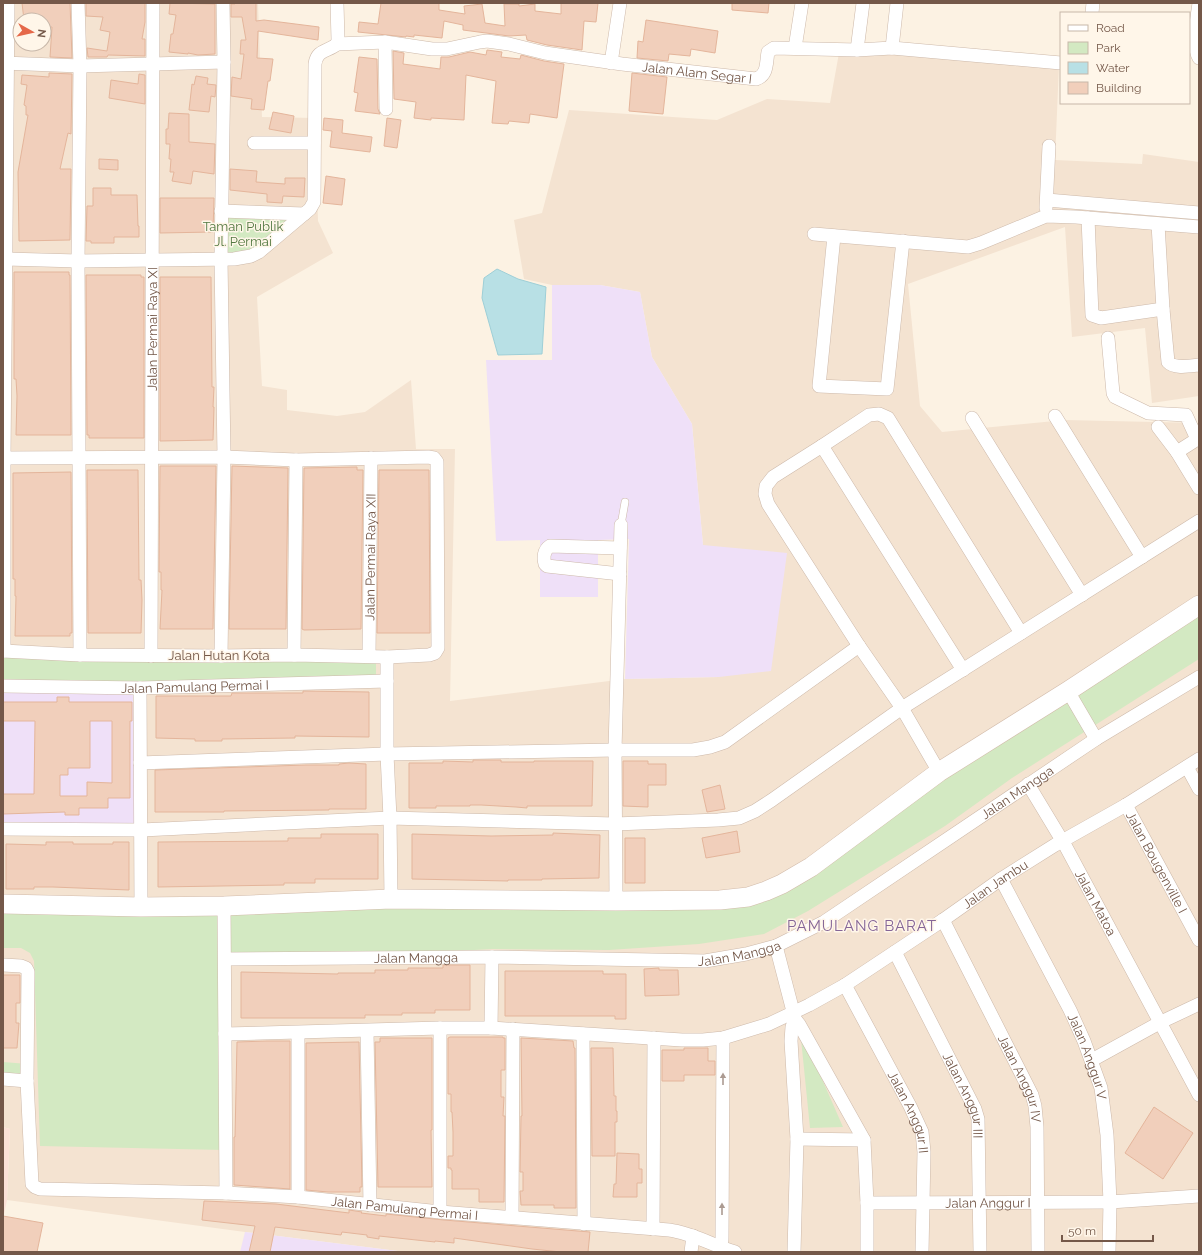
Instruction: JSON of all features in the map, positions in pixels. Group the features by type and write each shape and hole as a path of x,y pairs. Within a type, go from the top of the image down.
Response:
{"street":[{"path":"4,651 3,458 4,305 6,259 5,64 8,3"},
{"path":"78,3 80,66 78,261 80,655"},
{"name":"Jalan Permai Raya XI","path":"150,656 153,3"},
{"path":"221,656 224,457 221,259 224,62 223,3"},
{"path":"6,259 78,261 234,259 251,256 259,252 310,209 314,202 316,58 319,53 337,44 337,3"},
{"path":"611,63 620,3"},
{"path":"796,48 802,3"},
{"path":"857,50 863,3"},
{"path":"892,48 897,3"},
{"path":"1195,54 1199,3"},
{"path":"385,42 386,109"},
{"name":"Jalan Alam Segar I","path":"337,44 385,42 432,49 447,49 480,42 494,42 545,53 611,63 756,79 761,77 765,71 768,52 774,48 857,50 892,48 1060,63"},
{"path":"5,64 80,66 224,62"},
{"path":"254,143 314,143"},
{"path":"1046,216 1049,146"},
{"path":"1046,200 1199,213"},
{"path":"221,211 304,214"},
{"path":"814,234 968,247 1046,216 1199,227"},
{"path":"1088,218 1092,315 1101,318 1164,309"},
{"path":"1158,224 1168,362 1175,366 1199,365"},
{"path":"834,236 819,386 887,389 903,241"},
{"path":"1108,338 1113,393 1115,397 1148,413 1186,415 1198,438 1177,452"},
{"path":"939,772 902,708 859,646 768,504 766,486 773,477 869,415 880,414 888,418 1021,633"},
{"path":"1055,416 1142,557"},
{"path":"972,418 1082,595"},
{"path":"1158,427 1177,452 1199,488"},
{"path":"822,446 963,670"},
{"name":"Jalan Hutan Kota","path":"4,651 80,655 150,656 294,655 387,657 429,655 435,653 438,648 437,462 434,458 428,456 371,458"},
{"path":"3,458 78,459 224,457 296,460 371,458"},
{"name":"Jalan Permai Raya XII","path":"369,656 371,458"},
{"path":"294,655 296,460"},
{"path":"3,829 142,830 390,818 615,824 739,818 755,811 772,800 902,708 1199,521"},
{"path":"616,901 615,750 620,548 622,526"},
{"path":"620,548 550,546 545,551 544,556 545,564 547,566 620,574"},
{"path":"3,904 141,907 224,906 391,899 616,901 720,900 748,897 782,884 810,867 939,772 1068,692 1199,606"},
{"path":"140,764 387,754 694,750 725,742 859,646"},
{"path":"387,657 387,754 390,818 391,899"},
{"name":"Jalan Mangga","path":"225,959 492,957 704,961 746,954 776,946 834,917 1096,739 1199,677"},
{"name":"Jalan Pamulang Permai I","path":"3,686 140,688 387,681"},
{"path":"140,688 142,830 141,907"},
{"path":"1068,692 1096,739"},
{"name":"Jalan Jambu","path":"225,1034 491,1028 689,1040 723,1038 794,1015 846,984 895,952 1001,879 1062,841 1126,805 1199,759"},
{"path":"1187,767 1199,789"},
{"name":"Jalan Matoa","path":"1028,784 1062,841 1199,1094"},
{"name":"Jalan Bougenville I","path":"1126,805 1199,940"},
{"name":"Jalan Anggur V","path":"1001,879 1070,1010 1092,1060 1101,1088 1104,1100 1107,1135 1110,1202 1109,1252"},
{"path":"224,906 226,1193"},
{"name":"Jalan Anggur IV","path":"943,920 1032,1094 1037,1127 1038,1252"},
{"path":"776,946 794,1015 864,1140 867,1203 867,1252"},
{"name":"Jalan Anggur III","path":"895,952 975,1109 979,1128 980,1252"},
{"path":"491,1028 492,957"},
{"path":"3,965 21,966 26,968 28,972 27,1081 3,1079"},
{"name":"Jalan Anggur II","path":"846,984 910,1106 922,1132 924,1152 922,1252"},
{"path":"1092,1060 1161,1022 1199,1004"},
{"path":"794,1015 791,1041 797,1139 794,1252"},
{"path":"440,1028 440,1212"},
{"path":"512,1218 513,1029"},
{"path":"367,1031 370,1205"},
{"path":"298,1033 298,1197"},
{"path":"583,1034 584,1224"},
{"path":"653,1229 654,1038"},
{"path":"721,1248 723,1038"},
{"name":"Jalan Pamulang Permai I","path":"27,1081 32,1184 35,1188 226,1193 298,1197 440,1212 653,1229 680,1232 735,1252"},
{"path":"797,1139 864,1140"},
{"name":"Jalan Anggur I","path":"867,1203 1110,1202 1199,1196"},
{"path":"691,1252 694,1236"}],"lane":[{"path":"622,526 625,502"}],"shaded area":[{"path":"3,3 258,3 262,117 315,118 318,221 333,253 257,297 262,386 287,390 287,410 337,416 365,412 411,380 416,449 455,449 450,701 625,679 719,677 703,545 692,424 652,357 640,292 600,285 552,285 524,279 514,220 542,213 569,110 717,120 767,99 830,103 839,53 906,52 1059,65 1055,160 1142,164 1143,154 1199,162 1199,396 1152,403 1145,328 1072,337 1065,227 908,284 920,406 942,432 1065,420 1199,423 1199,1252 406,1252 7,1200 10,1129 3,1127"},
{"path":"552,285 600,285 640,292 652,357 692,424 703,545 787,553 771,671 719,677 625,679 629,539 598,540 598,597 540,597 540,540 496,541 486,360 552,360"},
{"path":"3,686 140,688 142,830 3,829"},
{"path":"3,1127 10,1129 7,1200 3,1219"},
{"path":"245,1232 406,1252 240,1252"}],"green space":[{"name":"Taman Publik Jl. Permai","path":"221,211 304,214 259,252 221,259"},
{"path":"1199,612 1199,659 1012,778 945,826 808,911 764,934 699,944 609,950 493,949 223,963 224,1150 40,1146 34,961 30,953 21,948 3,948 3,910 765,893"},
{"path":"376,651 376,679 3,684 3,653"},
{"path":"800,1029 843,1127 810,1128"},
{"path":"3,1062 28,1064 27,1081 3,1079"}],"water":[{"path":"497,269 518,279 546,287 542,354 498,355 482,298 484,278"}],"building":[{"path":"22,3 70,3 72,58 50,57 50,52 52,52 52,12 23,12"},
{"path":"86,3 145,3 145,22 142,39 145,39 145,56 108,55 107,57 88,57 87,48 107,51 110,32 100,30 103,17 86,16"},
{"path":"170,3 215,4 215,54 198,55 169,52 171,34 173,34 176,15 169,14"},
{"path":"256,3 256,21 264,20 319,27 318,40 258,31 257,58 273,59 264,110 251,109 252,99 231,96 232,77 241,79 244,54 240,54 241,40 246,40 242,17 231,17 231,4"},
{"path":"381,3 439,3 439,10 465,14 464,6 482,4 485,23 505,26 504,4 519,4 519,6 535,4 535,11 561,14 561,3 598,3 596,22 584,21 582,50 547,45 527,40 526,35 509,36 463,30 463,25 444,21 442,38 414,35 414,37 406,37 358,32 359,22 378,24"},
{"path":"732,3 769,3 768,13 732,10"},
{"path":"646,20 718,31 715,53 691,49 690,56 669,54 668,61 637,58 638,41 643,42"},
{"path":"487,50 502,52 501,57 520,59 521,55 564,64 557,118 530,114 529,123 509,121 508,124 492,123 496,81 466,75 464,120 431,118 431,120 414,118 416,102 394,99 393,51 404,53 403,64 440,69 441,57 449,57 470,52 486,55"},
{"path":"359,57 377,59 378,109 380,114 355,111 358,93 354,92"},
{"path":"49,73 72,74 71,134 68,133 60,169 71,169 70,240 19,241 18,172 28,115 26,115 26,106 24,105 27,85 21,84 22,75 49,77"},
{"path":"632,73 667,77 663,114 629,111"},
{"path":"139,74 145,75 145,104 109,98 111,80 138,84"},
{"path":"196,76 208,78 207,84 216,85 215,97 211,96 209,112 189,110 192,84 194,85"},
{"path":"273,112 294,116 291,133 269,129"},
{"path":"169,113 189,114 189,142 215,144 214,174 193,171 191,184 172,181 174,172 170,172 170,144 166,144 166,129 168,129"},
{"path":"324,118 343,120 342,133 372,137 370,152 330,147 332,131 323,130"},
{"path":"387,118 401,120 397,148 384,146"},
{"path":"99,159 118,160 118,170 99,169"},
{"path":"230,169 257,171 256,182 285,184 285,178 305,178 304,197 283,196 282,203 267,202 267,194 230,190"},
{"path":"326,176 345,179 342,205 323,203"},
{"path":"93,188 111,188 111,195 137,195 139,237 114,237 114,243 91,243 91,241 86,241 87,206 93,206"},
{"path":"160,198 214,198 213,232 160,233"},
{"path":"14,272 69,272 71,435 16,435 17,396 16,379 14,379"},
{"path":"86,275 141,275 141,277 144,277 144,438 89,438 89,435 87,435"},
{"path":"160,277 211,277 212,387 214,387 213,440 160,441"},
{"path":"160,466 216,466 213,629 160,629 162,590 161,572 159,572"},
{"path":"232,466 288,468 286,629 229,629"},
{"path":"357,467 357,470 363,470 361,629 304,630 302,629 304,468"},
{"path":"87,470 138,470 139,580 141,580 142,600 141,633 88,633"},
{"path":"379,470 429,470 430,633 377,633"},
{"path":"71,472 72,633 70,633 70,636 15,636 16,596 15,579 13,579 13,473"},
{"path":"303,691 369,692 369,737 295,736 295,738 222,739 222,741 195,741 195,739 156,738 156,696 231,696 232,693 303,693"},
{"path":"57,697 69,697 69,702 132,702 132,721 130,721 130,798 108,798 108,808 79,808 79,815 65,815 65,812 3,814 3,794 34,794 35,721 3,721 3,702 57,702","holes":["90,721 112,721 112,783 87,782 87,796 60,796 60,775 68,775 68,768 90,768"]},
{"path":"473,760 501,760 501,762 593,761 592,806 527,806 527,808 470,805 436,806 436,808 409,808 409,763 443,763 443,761 473,762"},
{"path":"623,761 648,761 648,764 666,764 666,785 648,785 648,807 623,806"},
{"path":"349,763 366,764 366,809 155,812 155,770 339,765"},
{"path":"720,785 725,809 707,812 702,790"},
{"path":"737,831 740,852 706,858 702,838"},
{"path":"553,833 600,835 599,878 508,881 412,879 412,834 491,836 553,835"},
{"path":"321,834 378,834 378,879 315,879 315,883 284,883 284,885 158,887 158,842 288,841 288,838 321,838"},
{"path":"625,838 645,838 645,883 625,883"},
{"path":"46,842 113,844 113,842 129,842 129,890 53,887 6,889 6,844 46,845"},
{"path":"443,965 470,965 470,1010 435,1010 435,1013 402,1013 402,1015 365,1015 365,1018 241,1018 241,972 338,974 375,973 375,970 443,968"},
{"path":"659,968 659,970 678,970 679,995 645,996 644,969"},
{"path":"505,971 603,971 603,974 626,974 626,1019 615,1019 615,1016 505,1016"},
{"path":"3,975 20,975 20,1003 16,1003 16,1023 19,1023 17,1048 3,1048"},
{"path":"380,1038 432,1038 432,1187 378,1187 375,1042 380,1042"},
{"path":"448,1038 505,1038 505,1070 501,1070 501,1097 504,1097 503,1116 505,1116 504,1202 479,1202 479,1189 452,1189 452,1170 451,1168 448,1168 448,1156 453,1156 451,1094 448,1094"},
{"path":"521,1038 573,1041 575,1048 576,1208 554,1208 554,1205 521,1205 520,1191 523,1191 523,1172 520,1172 522,1116"},
{"path":"290,1041 290,1189 234,1185 237,1042"},
{"path":"359,1042 362,1187 360,1187 360,1192 306,1190 306,1043"},
{"path":"591,1048 613,1048 614,1096 616,1096 617,1111 617,1122 615,1122 615,1156 592,1156"},
{"path":"684,1048 708,1048 708,1061 715,1061 715,1075 684,1075 684,1081 662,1081 662,1050 684,1050"},
{"path":"1154,1107 1193,1133 1163,1179 1125,1153"},
{"path":"617,1153 639,1154 639,1169 642,1169 642,1183 637,1183 637,1197 613,1197 614,1184 616,1184"},
{"path":"204,1201 276,1204 349,1213 349,1210 386,1216 386,1214 590,1232 588,1252 561,1252 532,1249 454,1238 454,1243 379,1236 379,1239 367,1237 367,1235 342,1232 341,1235 275,1227 270,1252 249,1252 255,1226 202,1220"},
{"path":"3,1216 43,1223 37,1252 3,1252"}],"district":[{"name":"PAMULANG BARAT","path":"862,926"}]}
